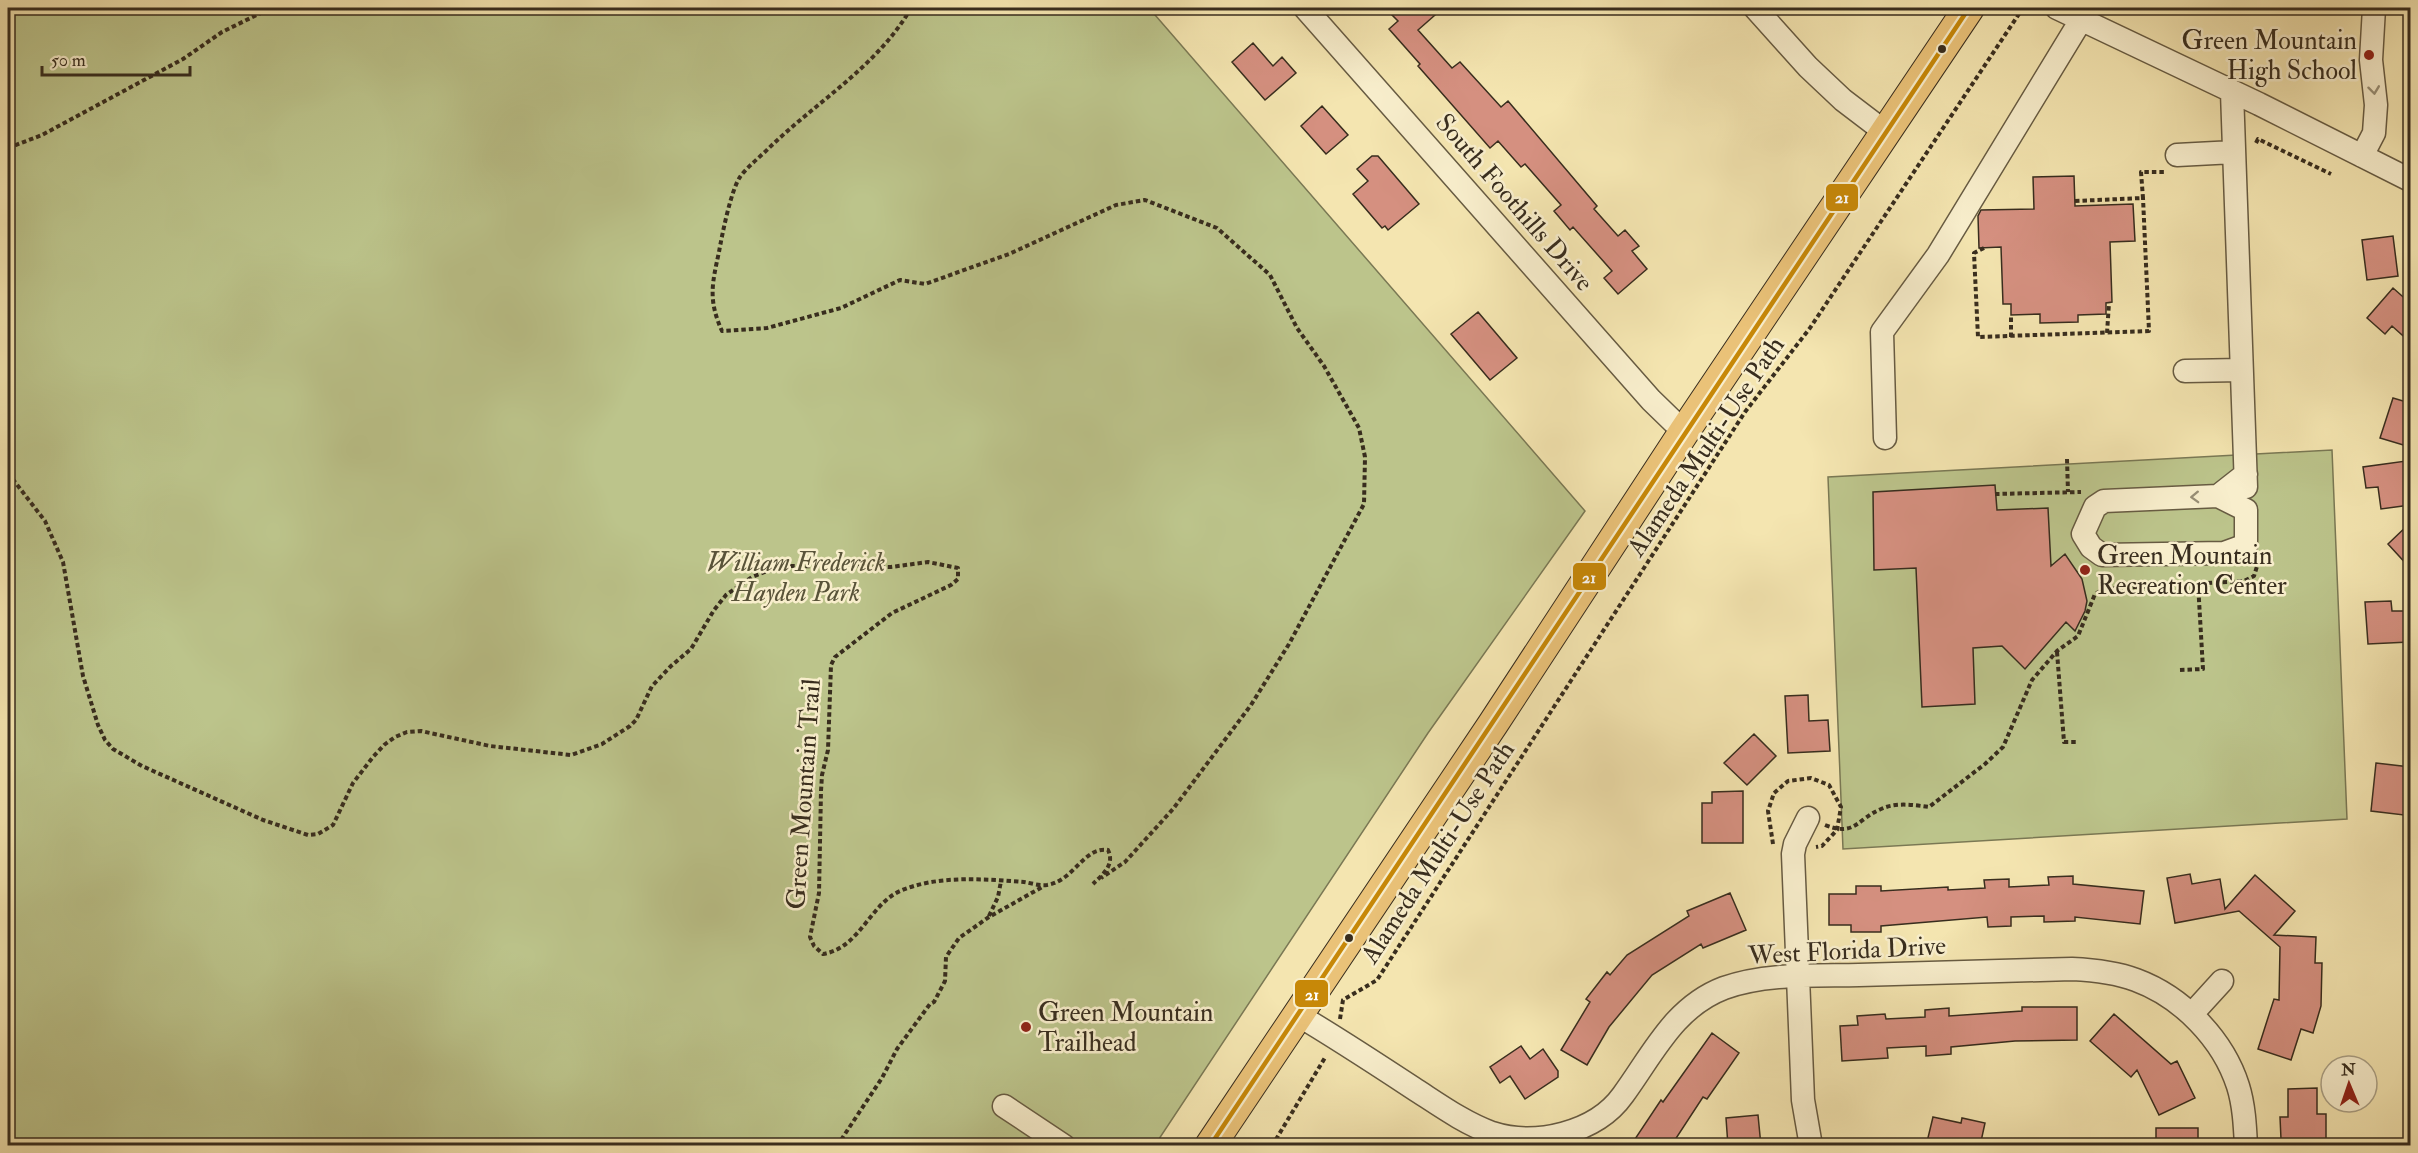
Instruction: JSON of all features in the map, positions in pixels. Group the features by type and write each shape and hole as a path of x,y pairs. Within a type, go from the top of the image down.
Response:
{"main road":[{"path":"1210,1146 1493,724 1684,432 1969,8"}],"street":[{"name":"South Foothills Drive","path":"1305,8 1651,400 1684,432"},
{"path":"1755,8 1808,67 1843,100 1886,132"},
{"path":"2057,8 2410,180"},
{"path":"2362,156 2374,133 2376,105 2371,60 2374,8"},
{"path":"1885,438 1882,332 1938,255 2081,20"},
{"path":"2232,92 2246,474 2246,510 2246,545 2224,553 2102,555 2091,547 2083,534 2095,507 2104,501 2218,496 2246,510"},
{"path":"2172,163 2234,152"},
{"path":"2185,370 2241,370"},
{"path":"2218,496 2246,474"},
{"path":"1808,818 1795,844 1793,854 1803,1100 1811,1146"},
{"name":"West Florida Drive","path":"1298,1015 1473,1125 1511,1137 1551,1137 1588,1124 1621,1098 1671,1025 1684,1011 1704,998 1741,983 1798,977 2072,969 2118,975 2136,980 2166,995 2192,1014 2230,1065 2239,1087 2246,1146"},
{"path":"2192,1014 2222,981"},
{"path":"1004,1106 1064,1146"}],"path":[{"path":"8,148 42,135 183,59 222,32 272,8"},
{"path":"837,1146 882,1078 897,1049 930,1004 934,1002 945,981 946,957 959,938 989,917 1044,886 1063,881 1093,852 1100,849 1108,850 1111,857 1110,866 1093,884 1125,862 1173,809 1251,705 1289,644 1364,504 1365,457 1359,428 1324,366 1297,328 1270,275 1217,228 1145,200 1116,205 1008,254 925,284 900,280 841,308 766,328 722,331 713,311 713,283 725,223 739,178 794,124 850,80 902,23 911,8"},
{"name":"Alameda Multi-Use Path","path":"1272,1146 1302,1100 1336,1038 1343,1000 1377,980 1745,412 1810,328 2023,8"},
{"path":"2258,139 2331,174"},
{"path":"1984,248 1974,253 1978,337 2149,331 2140,172 2172,163"},
{"path":"2075,201 2143,198"},
{"path":"2107,333 2109,303"},
{"path":"2012,315 2012,337"},
{"path":"2067,459 2068,492"},
{"name":"Green Mountain Trail","path":"8,473 45,522 63,562 83,676 105,740 113,749 128,759 152,771 263,820 308,835 318,834 333,825 353,783 384,745 407,732 421,730 490,746 571,755 602,744 636,720 652,686 692,649 714,610 726,595 752,577 791,566 891,567 928,562 958,567 958,579 951,585 892,613 842,650 831,665 828,750 821,791 819,893 810,938 814,946 824,954 833,952 861,930 881,905 901,891 926,883 955,880 1025,882 1044,886"},
{"path":"2180,670 2203,669 2198,583"},
{"path":"2057,651 2064,741 2078,742"},
{"path":"989,917 998,897 1001,882"}],"green space":[{"name":"William Frederick Hayden Park","path":"8,8 1149,8 1585,511 1428,733 1155,1145 8,1145"},
{"name":"Green Mountain Recreation Center","path":"2332,450 2347,819 1843,849 1828,477"}],"building":[{"path":"1385,8 1443,8 1418,30 1452,68 1460,62 1501,107 1508,101 1597,206 1594,209 1618,236 1625,230 1639,246 1632,251 1647,269 1618,294 1604,278 1612,271 1573,227 1570,230 1554,211 1561,205 1525,164 1521,167 1498,141 1490,148 1418,66 1420,64 1389,29 1398,21"},
{"path":"1253,43 1273,66 1282,57 1296,73 1265,100 1232,62"},
{"path":"1322,106 1348,135 1326,154 1301,126"},
{"path":"1372,156 1378,156 1419,204 1388,230 1385,226 1382,228 1353,194 1368,181 1357,169"},
{"path":"2074,176 2075,206 2133,204 2135,241 2110,242 2112,302 2106,303 2106,314 2078,315 2078,322 2040,323 2040,314 2011,315 2011,304 2003,304 2001,247 1979,248 1978,216 1981,210 2034,209 2033,177"},
{"path":"2393,236 2398,276 2367,280 2362,240"},
{"path":"2393,288 2410,303 2410,342 2392,326 2385,334 2367,318"},
{"path":"1478,312 1517,358 1490,380 1451,334"},
{"path":"2393,398 2410,403 2410,447 2380,438"},
{"path":"2406,461 2410,505 2381,509 2378,487 2366,488 2363,467"},
{"name":"Green Mountain Recreation Center","path":"1995,485 1997,510 2048,508 2051,566 2065,554 2082,579 2087,601 2085,611 2075,631 2066,622 2025,669 2002,646 1973,648 1975,704 1922,707 1916,568 1874,570 1873,492"},
{"path":"2410,523 2410,568 2388,544"},
{"path":"2391,601 2392,611 2407,611 2409,642 2368,644 2365,602"},
{"path":"1808,695 1809,721 1828,720 1830,751 1788,753 1785,696"},
{"path":"1754,734 1776,756 1747,785 1724,763"},
{"path":"2376,763 2410,767 2410,802 2406,801 2404,815 2371,811"},
{"path":"1743,791 1743,843 1702,843 1702,803 1712,803 1712,792"},
{"path":"2190,874 2192,884 2220,879 2225,909 2255,875 2295,911 2274,935 2316,937 2315,963 2322,963 2321,1006 2313,1033 2301,1029 2291,1060 2258,1049 2274,999 2279,1000 2280,947 2239,911 2175,923 2167,878"},
{"path":"2073,876 2073,884 2144,891 2140,924 2075,917 2075,921 2044,922 2044,916 2011,917 2011,926 1988,927 1987,917 1881,926 1881,932 1851,932 1851,925 1829,925 1829,894 1856,894 1856,886 1881,886 1881,891 1948,887 1948,890 1985,888 1984,880 2009,879 2009,887 2049,885 2048,877"},
{"path":"1730,893 1746,930 1703,948 1701,944 1652,975 1609,1027 1587,1065 1561,1050 1590,1002 1586,999 1607,972 1610,975 1627,955 1689,916 1687,911"},
{"path":"2022,1007 2077,1007 2077,1040 2015,1041 1951,1047 1951,1054 1926,1056 1926,1046 1887,1048 1888,1058 1842,1061 1840,1026 1858,1025 1857,1016 1885,1014 1886,1019 1925,1017 1925,1010 1949,1008 1949,1016 2022,1011"},
{"path":"2114,1014 2171,1064 2177,1061 2195,1098 2159,1115 2137,1070 2131,1077 2090,1041"},
{"path":"1712,1033 1739,1053 1707,1099 1703,1097 1671,1146 1645,1146 1635,1139 1661,1100 1663,1102"},
{"path":"1521,1046 1530,1059 1543,1049 1558,1071 1558,1077 1525,1099 1510,1076 1500,1083 1490,1067"},
{"path":"2317,1088 2317,1114 2326,1114 2326,1139 2281,1139 2280,1117 2288,1117 2288,1089"},
{"path":"1758,1115 1761,1146 1728,1146 1726,1118"},
{"path":"1933,1117 1961,1123 1962,1118 1985,1123 1980,1146 1926,1146"},
{"path":"2156,1128 2198,1128 2198,1146 2156,1146"}],"transit line":[{"name":"21","path":"1210,1146 1969,8"}],"place":[{"name":"Green Mountain High School","path":"2369,55"},
{"name":"Green Mountain Recreation Center","path":"2085,570"},
{"name":"Green Mountain Trailhead","path":"1026,1027"}]}
